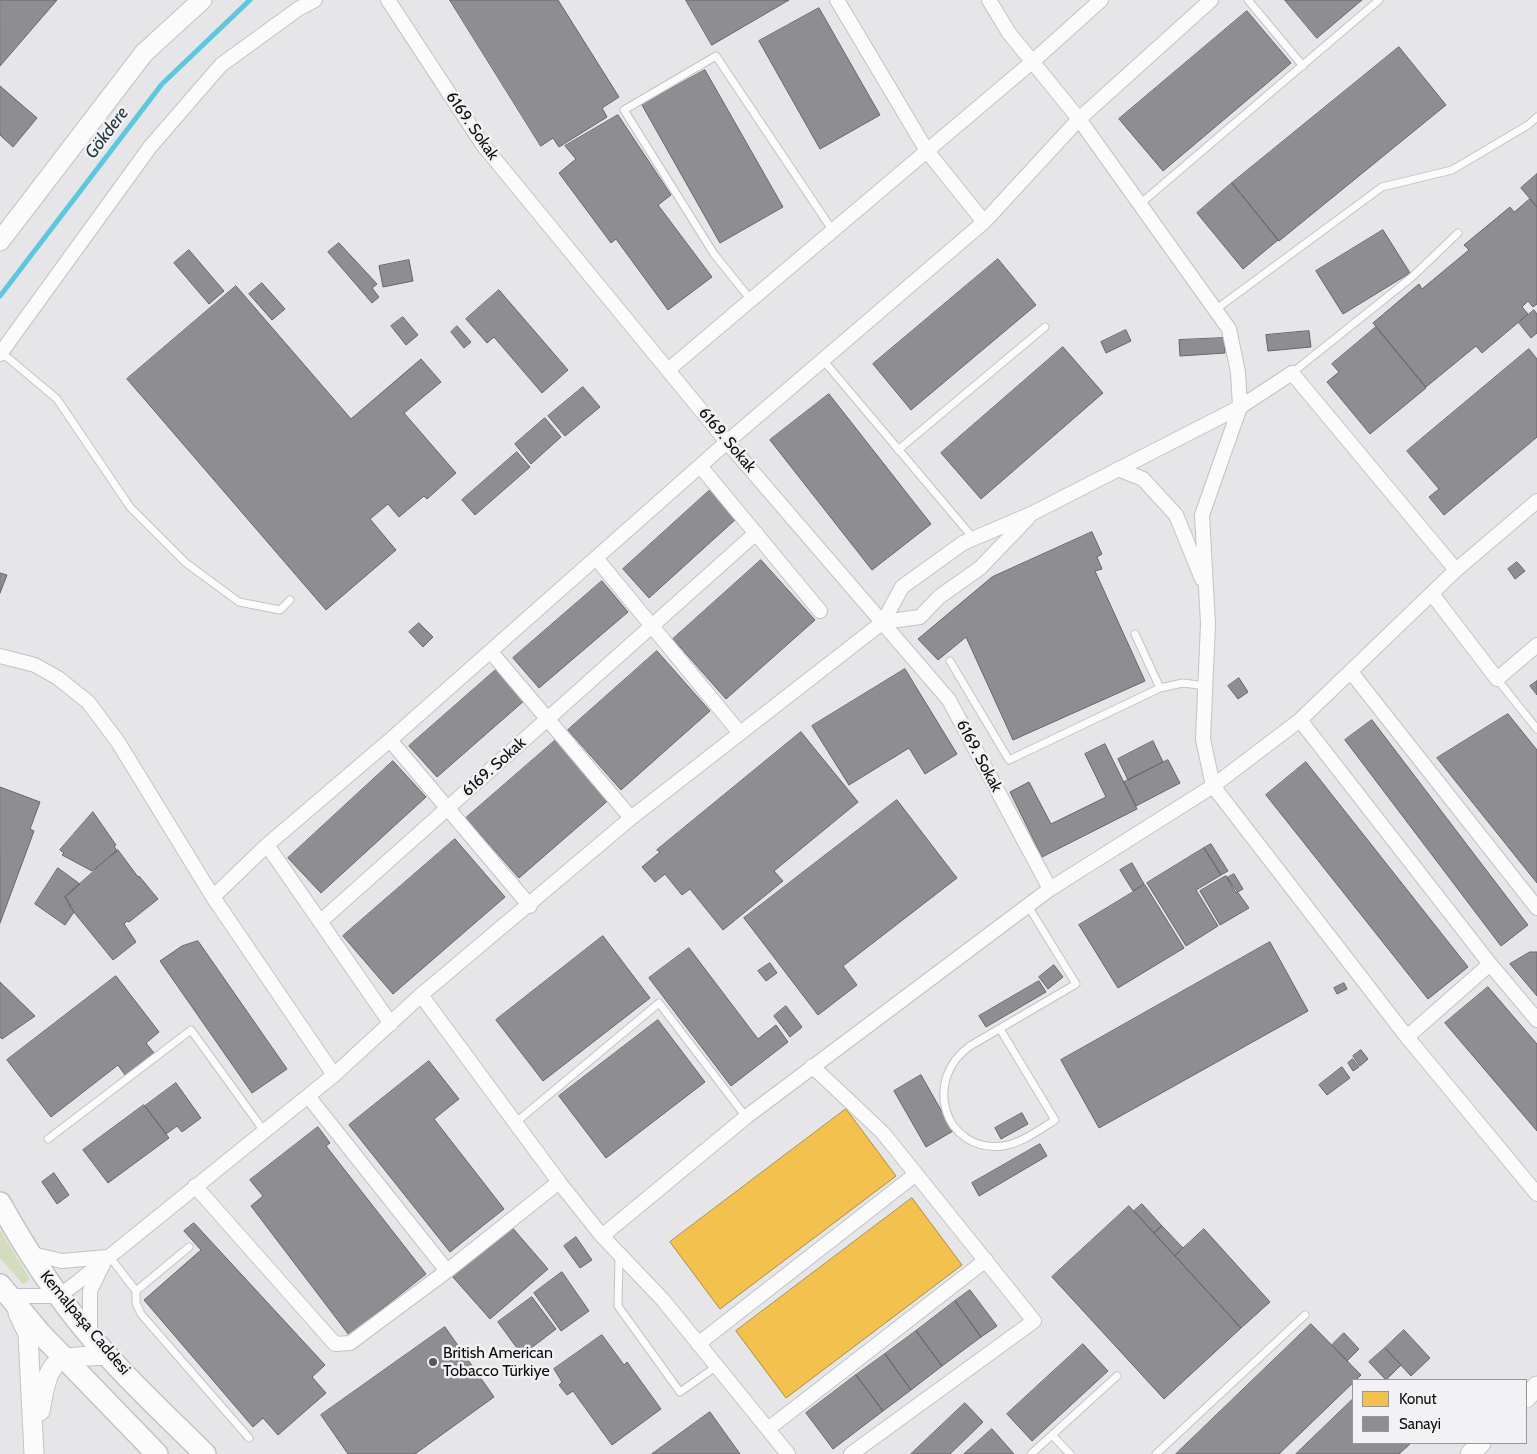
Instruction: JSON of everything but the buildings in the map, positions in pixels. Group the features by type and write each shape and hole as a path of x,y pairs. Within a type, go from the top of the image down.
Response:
{"main road":[{"path":"0,241 144,53 202,0"},
{"name":"Kemalpaşa Caddesi","path":"0,1202 28,1253 90,1335 107,1355 205,1454"},
{"path":"5,1290 28,1334 35,1448"},
{"name":"Kemalpaşa Caddesi","path":"5,1290 40,1333 66,1357 157,1454"},
{"path":"35,1448 46,1380 54,1364 66,1357 107,1355"},
{"path":"1527,1397 1537,1386"},
{"path":"1470,1454 1480,1444"}],"street":[{"path":"0,352 150,147 221,65 298,9 315,0"},
{"name":"6169. Sokak","path":"388,0 483,145 727,442 948,700 1050,889"},
{"path":"837,0 926,151 984,222"},
{"path":"989,0 1009,33 1079,119 1229,329 1238,372 1240,407 1202,516 1208,624 1203,740 1214,786 1406,1037 1537,1194"},
{"path":"668,370 1032,62 1101,0"},
{"path":"213,897 267,845 491,652 727,442 984,222 1079,119 1211,0"},
{"path":"5,1290 59,1296 264,1130 334,1076 421,995 530,906 631,818 883,622 902,587 963,543 1031,514 1240,407 1292,373 1456,570"},
{"path":"700,466 820,611"},
{"path":"1118,469 1143,480 1176,515 1206,589"},
{"path":"602,1236 746,1117 1050,889 1214,786 1300,720 1456,570 1537,501"},
{"path":"883,622 920,617 939,597 980,568 1031,514"},
{"name":"6169. Sokak","path":"321,921 756,533"},
{"path":"596,558 740,732"},
{"path":"1432,594 1497,679 1537,645"},
{"path":"491,652 549,718 631,818"},
{"path":"0,656 35,666 58,678 88,702 118,742 213,897 334,1076"},
{"path":"1351,672 1537,908"},
{"path":"1300,720 1490,964 1537,1020"},
{"path":"390,740 530,906"},
{"path":"267,845 391,1024"},
{"path":"1406,1037 1490,964"},
{"path":"421,995 559,1182 602,1236 662,1300 788,1454"},
{"path":"812,1066 882,1133 1034,1321 851,1454"},
{"path":"308,1096 447,1271"},
{"path":"698,1344 916,1174"},
{"path":"195,1186 335,1344 350,1343 447,1271 559,1182"},
{"path":"28,1253 62,1261 108,1256"},
{"path":"90,1335 90,1291 108,1256"},
{"path":"768,1429 986,1260"}],"lane":[{"path":"1248,0 1303,66"},
{"path":"1140,204 1379,0"},
{"path":"751,300 714,254 624,110 716,56 833,231"},
{"path":"1215,310 1382,187 1452,170 1528,125 1537,117"},
{"path":"1292,373 1412,277 1458,233"},
{"path":"898,450 1045,327"},
{"path":"0,352 57,399 130,507 186,563 239,602 280,610 290,600"},
{"path":"823,360 974,539"},
{"path":"1135,634 1160,688"},
{"path":"950,661 1009,760 1160,688 1183,683 1206,686"},
{"path":"1497,679 1537,728"},
{"path":"1000,1029 1054,1120 1013,1144 992,1146 972,1140 955,1126 945,1108 943,1088 949,1068 962,1052 1000,1029 1076,984 1028,906"},
{"path":"515,1123 659,1003 746,1117"},
{"path":"48,1139 191,1030 264,1130"},
{"path":"136,1291 189,1247"},
{"path":"619,1254 618,1306 680,1392 717,1366"},
{"path":"108,1256 136,1291 136,1303 141,1314 249,1438"},
{"path":"1156,1454 1305,1315"},
{"path":"1031,1454 1117,1376"},
{"path":"1052,1435 1070,1454"}],"green space":[{"path":"0,1230 30,1279 23,1284 0,1258"}],"waterway":[{"name":"Gökdere","path":"0,296 162,84 250,0"}],"place":[{"name":"British American Tobacco Türkiye","path":"433,1362"}]}
